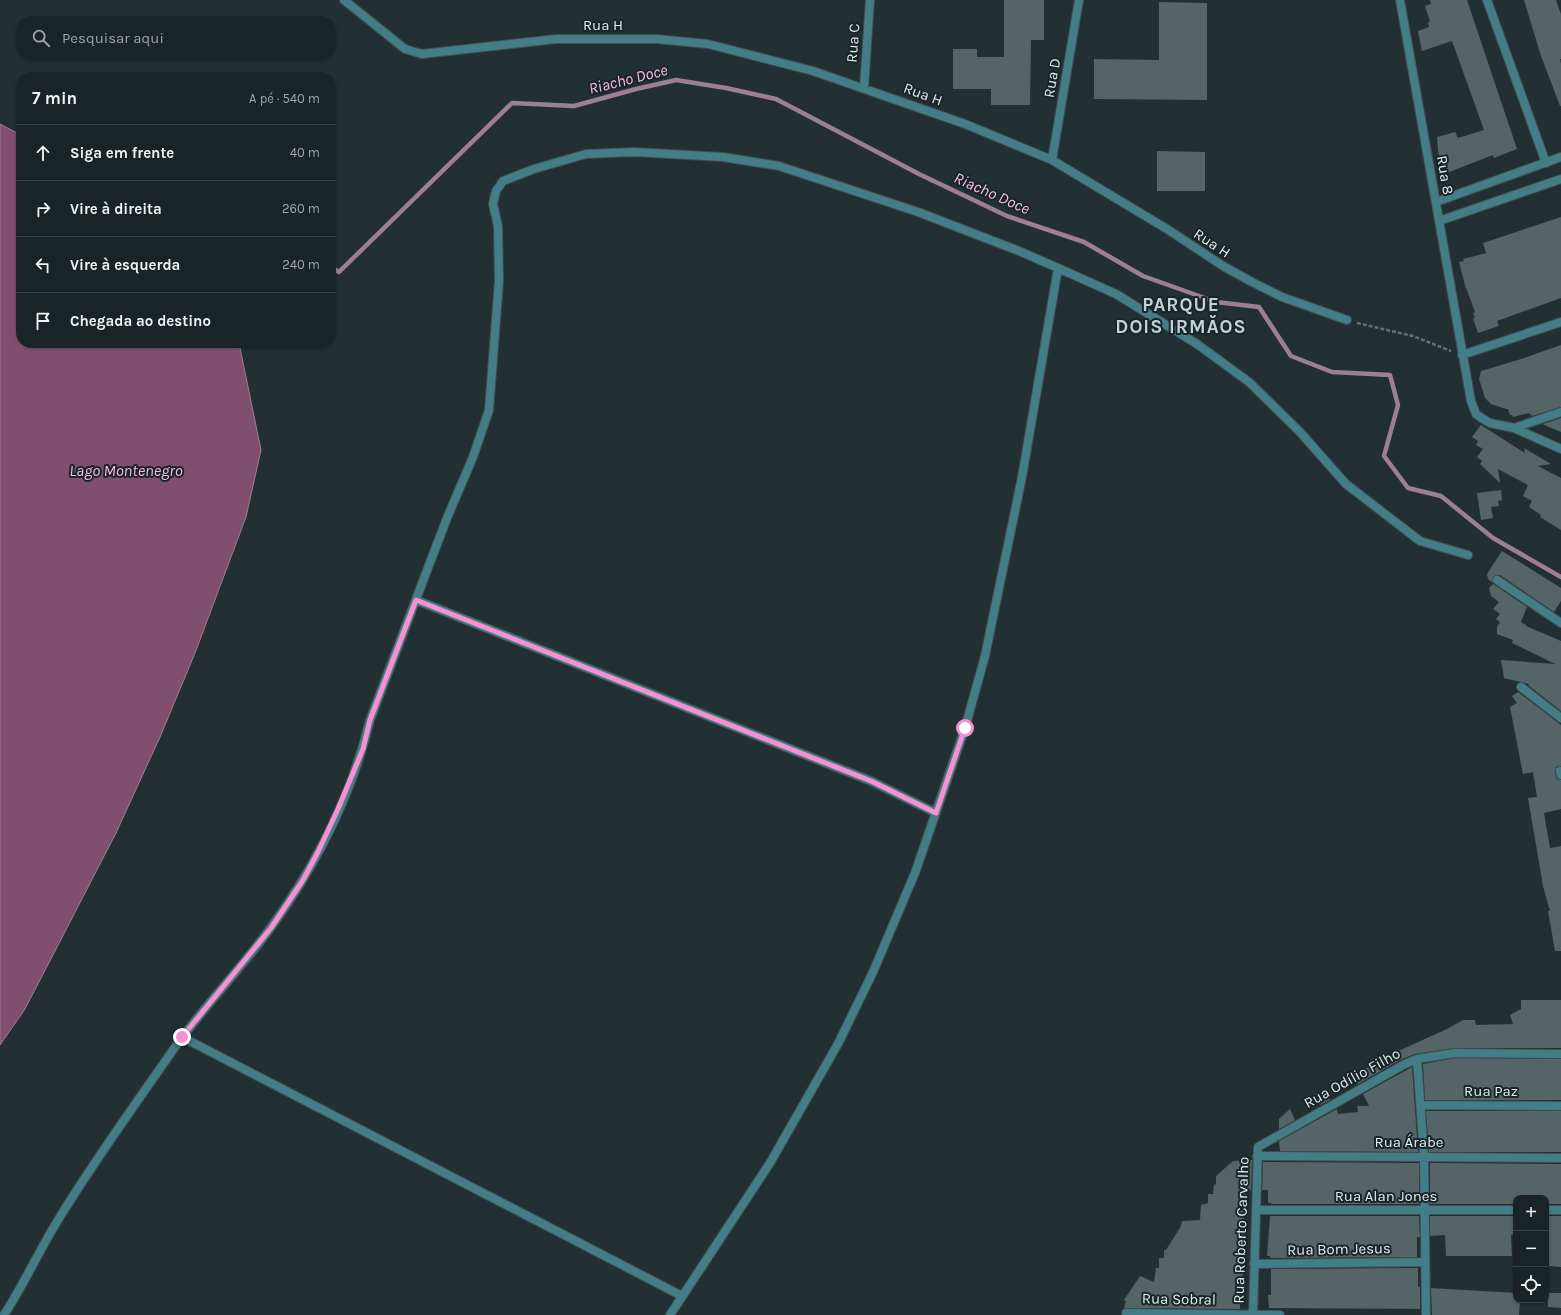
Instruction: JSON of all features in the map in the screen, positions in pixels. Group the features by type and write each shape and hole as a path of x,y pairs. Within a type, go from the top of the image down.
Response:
{"street":[{"name":"Rua H","path":"344,0 405,49 422,54 556,39 656,40 708,44 813,71 965,124 1052,160 1167,229 1234,273 1282,297 1347,320"},
{"name":"Rua C","path":"864,88 870,0"},
{"name":"Rua D","path":"1052,160 1080,0"},
{"name":"Rua 8","path":"1400,0 1471,401 1476,414 1490,423 1514,428"},
{"path":"1487,0 1546,163"},
{"path":"4,1315 56,1222 96,1159 182,1037 271,928 303,880 338,809 363,749 370,720 473,457 489,410 499,281 498,226 493,204 496,191 503,181 534,169 586,154 634,152 723,157 779,166 910,209 1019,250 1116,294 1197,344 1249,382 1300,432 1352,489 1420,541 1468,555"},
{"path":"1436,202 1561,157"},
{"path":"1439,221 1561,179"},
{"path":"670,1315 770,1163 839,1042 873,972 915,873 965,728 985,656 1022,477 1058,268"},
{"path":"1462,355 1561,322"},
{"path":"1514,428 1561,412"},
{"path":"1514,428 1561,449"},
{"path":"1497,580 1561,623"},
{"path":"416,600 871,781 936,813"},
{"path":"1521,687 1561,718"},
{"path":"182,1037 682,1296"},
{"name":"Rua Odílio Filho","path":"1258,1147 1405,1064 1417,1059 1455,1053 1561,1054"},
{"path":"1417,1059 1424,1156 1426,1315"},
{"name":"Rua Paz","path":"1421,1105 1561,1106"},
{"name":"Rua Roberto Carvalho","path":"1253,1315 1258,1147"},
{"name":"Rua Árabe","path":"1257,1156 1561,1158"},
{"name":"Rua Alan Jones","path":"1256,1210 1513,1210"},
{"path":"1549,1210 1561,1210"},
{"name":"Rua Bom Jesus","path":"1254,1264 1425,1262"},
{"name":"Rua Sobral","path":"1126,1313 1280,1315"}],"path":[{"path":"1347,320 1413,336 1462,355"}],"water":[{"name":"Lago Montenegro","path":"0,124 16,132 16,348 240,348 261,450 246,517 195,653 160,737 116,833 25,1009 0,1045"}],"building":[{"path":"1004,0 1044,0 1044,40 1031,40 1030,105 991,105 991,89 953,89 953,49 977,49 977,57 1004,57"},
{"path":"1430,0 1467,0 1517,149 1494,158 1493,155 1444,174 1438,151 1437,137 1455,132 1458,138 1484,130 1452,41 1422,51 1418,31 1429,27 1428,23 1430,21 1425,6 1431,4"},
{"path":"1524,0 1556,0 1561,14 1561,106 1541,56"},
{"path":"1159,2 1207,3 1207,100 1094,99 1094,59 1159,60"},
{"path":"1157,151 1205,152 1205,191 1157,191"},
{"path":"1561,217 1561,298 1497,321 1499,326 1478,333 1473,318 1475,318 1473,313 1475,312 1465,285 1459,262 1464,261 1463,259 1486,253 1483,243"},
{"path":"1561,345 1561,407 1532,416 1529,413 1513,417 1510,415 1508,409 1491,404 1485,398 1479,379 1481,371"},
{"path":"1561,418 1561,432 1542,424"},
{"path":"1481,425 1525,453 1524,448 1551,464 1538,466 1561,478 1561,530 1540,517 1541,515 1529,507 1532,501 1523,496 1528,485 1498,469 1500,483 1480,464 1482,461 1477,457 1483,449 1476,445 1478,441 1472,437"},
{"path":"1501,490 1502,500 1498,501 1499,506 1491,507 1493,518 1481,520 1477,493"},
{"path":"1502,551 1561,588 1561,601 1554,612 1500,575 1493,577 1493,583 1488,579 1487,574"},
{"path":"1493,584 1527,607 1521,622 1526,626 1561,641 1561,711 1528,685 1529,684 1504,678 1501,660 1555,664 1512,643 1513,640 1497,634 1497,627 1500,622 1496,619 1500,614 1493,609 1499,602 1491,596 1489,588"},
{"path":"1518,692 1561,725 1561,766 1556,767 1555,772 1557,779 1561,780 1561,809 1544,813 1550,848 1561,846 1561,951 1555,951 1548,911 1550,911 1543,886 1528,798 1537,797 1533,772 1523,774 1510,707 1517,703 1512,696"},
{"path":"1521,1000 1561,1000 1561,1048 1454,1048 1415,1054 1402,1059 1358,1084 1354,1075 1396,1052 1447,1029 1463,1020 1475,1020 1476,1025 1513,1024 1510,1015 1521,1009"},
{"path":"1455,1058 1561,1059 1561,1100 1425,1100 1423,1064"},
{"path":"1412,1067 1418,1152 1280,1151 1279,1141 1337,1109 1338,1114 1358,1112 1357,1106 1369,1106 1363,1094"},
{"path":"1325,1090 1330,1100 1320,1105 1315,1095"},
{"path":"1290,1109 1295,1120 1279,1129 1279,1119"},
{"path":"1426,1111 1561,1111 1561,1152 1429,1152"},
{"path":"1252,1160 1251,1190 1246,1190 1243,1276 1241,1276 1240,1309 1124,1308 1126,1301 1124,1300 1140,1276 1154,1282 1156,1268 1159,1268 1159,1258 1164,1258 1164,1250 1166,1250 1181,1226 1182,1221 1200,1220 1201,1205 1208,1203 1208,1194 1213,1194 1214,1184 1216,1185 1216,1176 1233,1161"},
{"path":"1263,1162 1419,1163 1419,1204 1271,1204 1268,1203 1268,1190 1262,1190"},
{"path":"1430,1163 1561,1164 1561,1204 1549,1204 1549,1195 1513,1195 1513,1204 1430,1204"},
{"path":"1270,1216 1419,1216 1420,1237 1417,1237 1417,1257 1270,1258 1270,1256 1267,1256"},
{"path":"1430,1216 1513,1216 1513,1235 1511,1235 1512,1256 1446,1256 1445,1235 1430,1236"},
{"path":"1549,1216 1561,1216 1561,1267 1549,1266"},
{"path":"1418,1268 1420,1309 1269,1308 1268,1295 1271,1295 1271,1269"},
{"path":"1431,1288 1513,1293 1513,1303 1520,1303 1519,1315 1432,1315"},
{"path":"1549,1293 1561,1293 1561,1308 1548,1307"}],"waterway":[{"name":"Riacho Doce","path":"336,270 339,272 512,103 574,106 676,80 726,88 776,99 919,174 1007,216 1084,242 1143,276 1216,302 1259,307 1291,356 1332,372 1390,375 1398,405 1384,456 1408,488 1441,496 1493,538 1561,577"}],"district":[{"name":"PARQUE DOIS IRMĂOS","path":"1181,316"}],"route":[{"path":"182,1037 271,928 303,880 318,852 363,749 370,720 416,600 871,781 936,813 965,728"}]}
